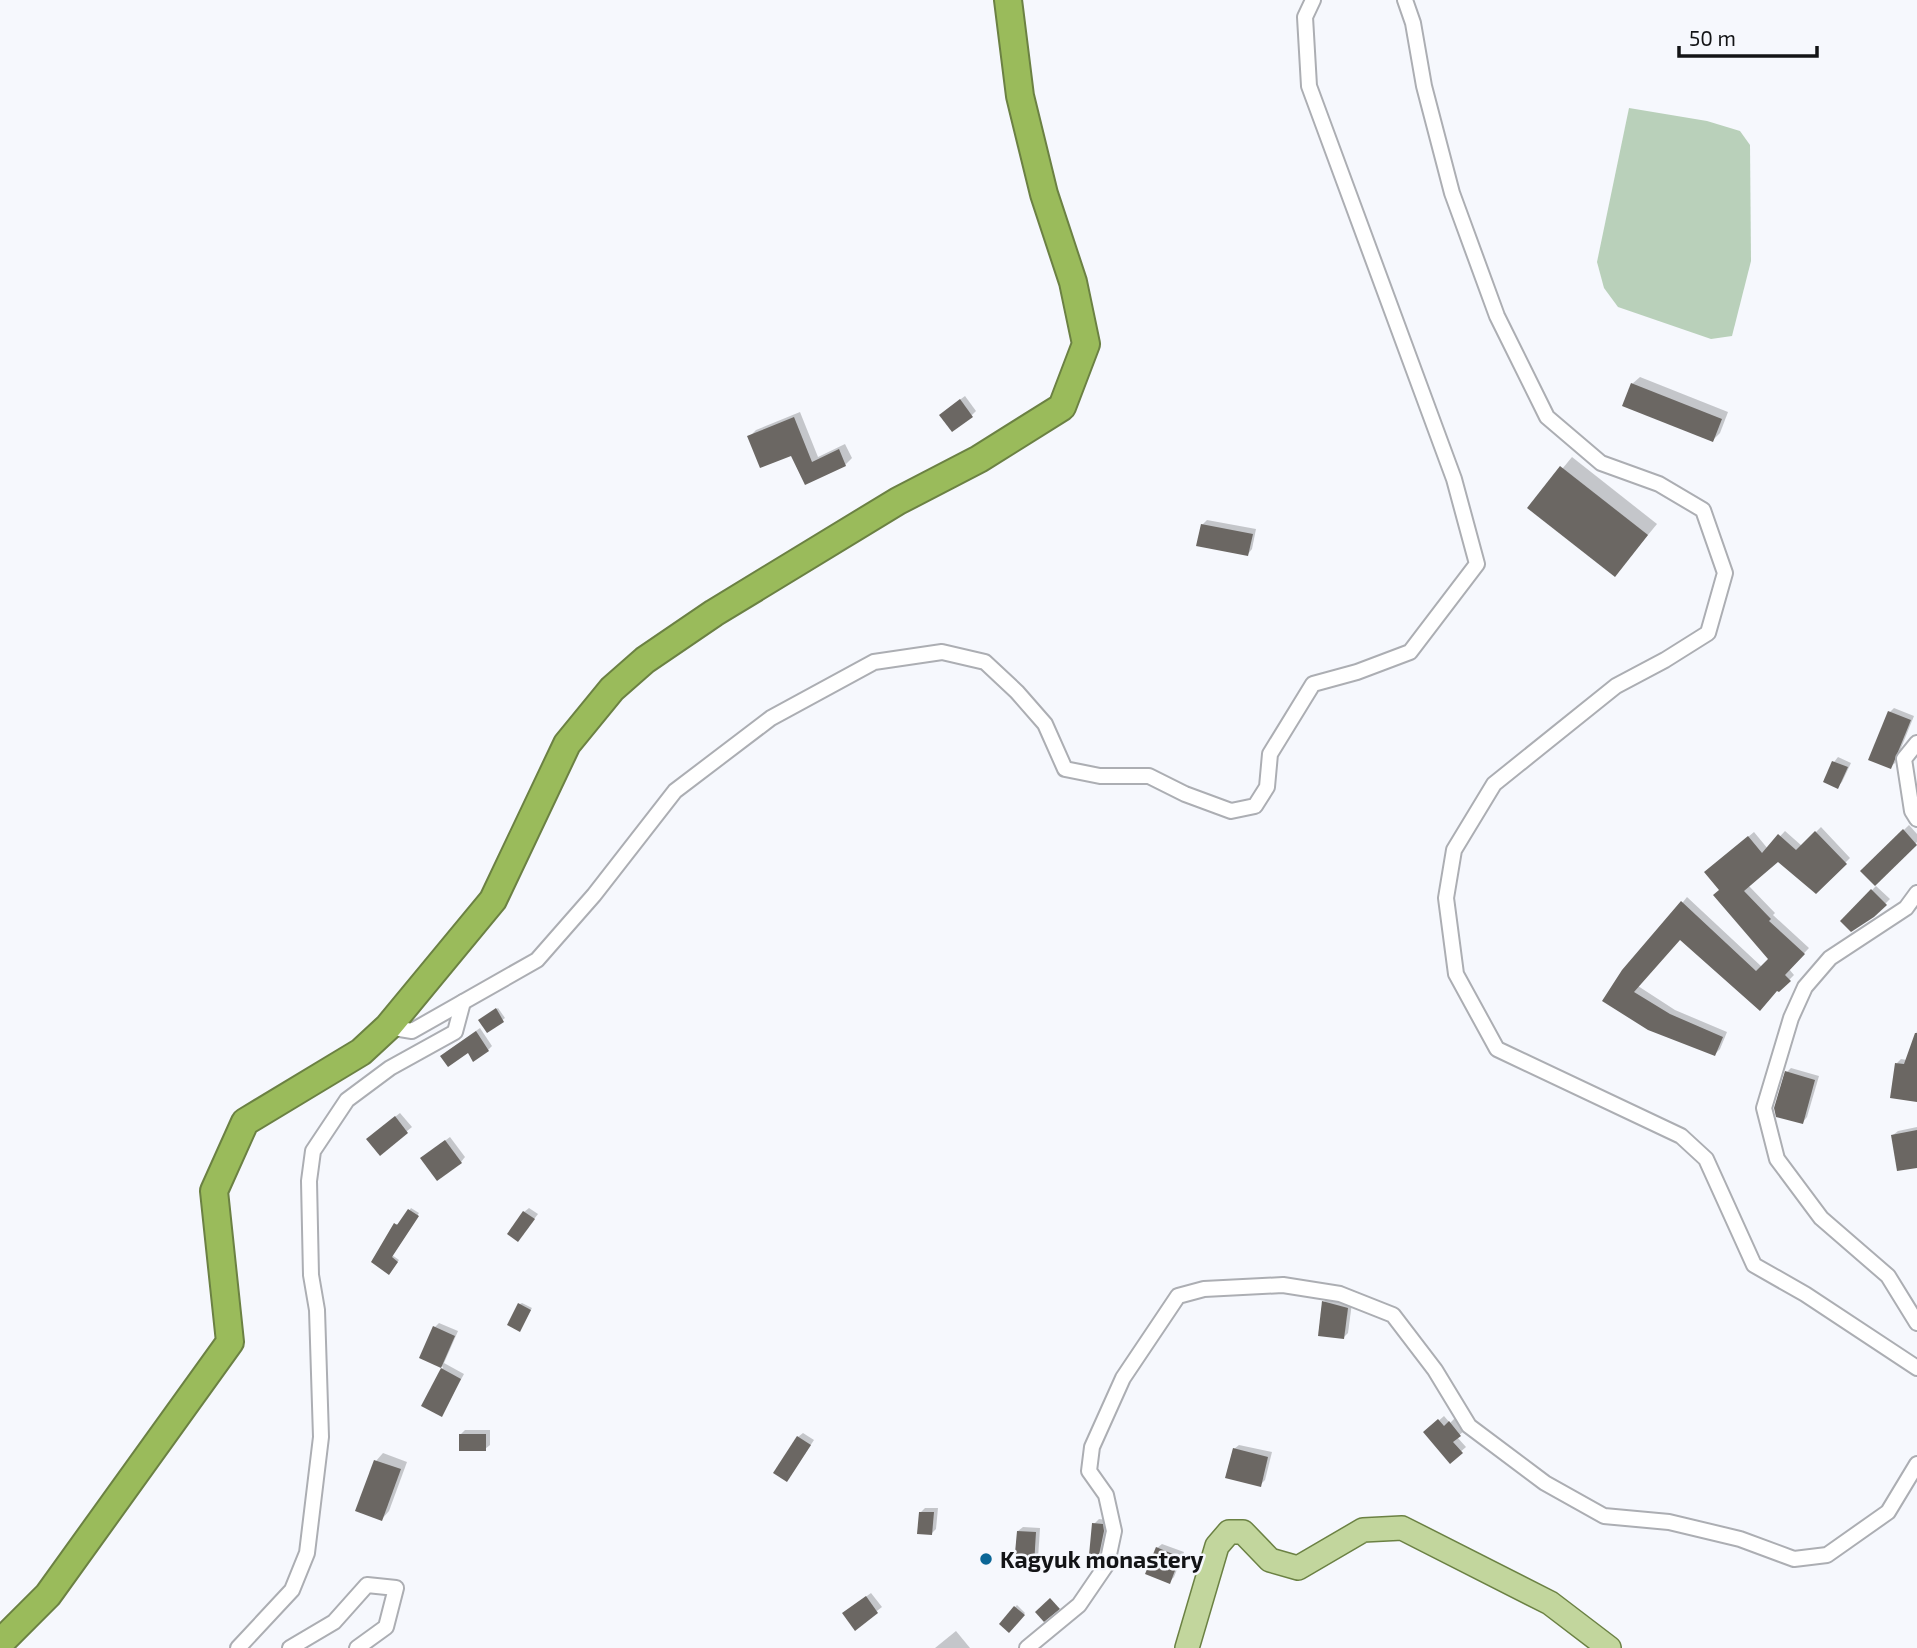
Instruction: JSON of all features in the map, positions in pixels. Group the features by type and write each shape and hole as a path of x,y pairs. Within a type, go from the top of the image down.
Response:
{"highway":[{"path":"0,1643 48,1595 230,1342 214,1191 245,1122 361,1052 388,1027 494,900 567,744 612,689 645,660 714,613 898,501 979,458 1062,407 1086,344 1073,282 1044,194 1020,96 1008,0"}],"main road":[{"path":"1187,1648 1217,1546 1229,1532 1243,1532 1270,1560 1298,1568 1363,1530 1402,1528 1550,1603 1609,1648"}],"street":[{"path":"388,1027 412,1031 537,960 594,895 675,791 771,718 874,662 942,652 985,663 1017,692 1045,724 1065,769 1100,776 1149,776 1185,794 1231,811 1255,806 1267,787 1270,754 1313,684 1410,652 1477,564 1454,479 1310,86 1305,17 1313,0"},
{"path":"1405,0 1413,23 1424,86 1452,193 1497,316 1547,417 1601,463 1659,484 1703,510 1725,573 1708,633 1616,686 1494,784 1454,850 1446,898 1456,974 1497,1049 1681,1136 1706,1159 1754,1265 1816,1301 1917,1368"},
{"path":"1917,743 1904,759 1917,819"},
{"path":"1917,893 1906,908 1830,958 1805,987 1791,1018 1764,1108 1777,1159 1821,1218 1888,1276 1917,1323"},
{"path":"238,1648 292,1590 307,1553 321,1437 317,1310 311,1275 309,1181 313,1151 347,1100 390,1068 455,1032 464,1002"},
{"path":"1027,1648 1079,1605 1107,1564 1114,1531 1106,1496 1089,1471 1092,1447 1123,1378 1160,1320 1178,1296 1204,1289 1283,1285 1340,1294 1394,1315 1435,1370 1469,1426 1545,1483 1604,1516 1669,1522 1740,1539 1794,1559 1827,1555 1888,1512 1917,1464"},
{"path":"290,1648 334,1622 368,1585 396,1588 386,1627 356,1648"}],"green space":[{"path":"1629,108 1707,121 1740,131 1750,145 1751,261 1732,336 1711,339 1618,307 1604,288 1597,262"}],"building":[{"path":"1631,383 1722,419 1713,442 1622,406"},
{"path":"960,399 973,417 952,432 939,415"},
{"path":"794,417 812,462 839,449 846,466 805,485 791,456 760,468 747,436"},
{"path":"1560,466 1648,535 1615,577 1527,508"},
{"path":"1201,524 1253,534 1248,556 1196,546"},
{"path":"1888,711 1911,720 1891,769 1868,760"},
{"path":"1832,761 1848,767 1838,789 1823,782"},
{"path":"1903,829 1917,845 1875,886 1860,871"},
{"path":"1815,831 1847,864 1816,894 1778,862 1744,891 1771,919 1769,921 1805,954 1785,975 1791,981 1777,991 1760,1011 1680,940 1634,992 1670,1014 1723,1037 1715,1056 1648,1030 1602,1001 1622,970 1681,901 1756,971 1768,959 1713,895 1719,890 1704,872 1748,836 1762,853 1778,834 1796,850"},
{"path":"1871,889 1887,905 1851,932 1840,921"},
{"path":"496,1008 504,1022 487,1033 478,1020"},
{"path":"476,1031 489,1051 473,1062 468,1053 448,1067 440,1056"},
{"path":"1915,1033 1917,1102 1890,1098 1895,1063 1904,1064"},
{"path":"1785,1071 1815,1080 1803,1124 1776,1117 1774,1108"},
{"path":"395,1116 408,1133 380,1156 366,1139"},
{"path":"1917,1130 1917,1168 1897,1171 1891,1135"},
{"path":"445,1140 462,1163 437,1181 420,1158"},
{"path":"408,1209 419,1216 392,1257 398,1262 389,1275 371,1262 394,1223 397,1225"},
{"path":"523,1211 535,1219 518,1242 507,1234"},
{"path":"1322,1301 1348,1308 1344,1339 1318,1336"},
{"path":"518,1303 531,1310 520,1332 507,1325"},
{"path":"433,1326 455,1336 441,1368 419,1358"},
{"path":"441,1368 461,1379 442,1417 421,1406"},
{"path":"1438,1419 1444,1426 1449,1421 1461,1436 1453,1442 1463,1453 1450,1464 1423,1432"},
{"path":"459,1434 486,1434 486,1451 459,1451"},
{"path":"797,1436 811,1445 787,1482 773,1473"},
{"path":"1233,1448 1268,1457 1261,1487 1225,1478"},
{"path":"374,1460 401,1469 382,1521 355,1511"},
{"path":"919,1512 934,1512 932,1535 917,1534"},
{"path":"1092,1523 1103,1524 1099,1555 1089,1555"},
{"path":"1017,1531 1036,1532 1034,1565 1014,1564"},
{"path":"1156,1547 1180,1557 1170,1584 1145,1574"},
{"path":"866,1596 878,1613 855,1631 842,1613"},
{"path":"1050,1598 1060,1609 1044,1622 1035,1612"},
{"path":"1014,1606 1025,1615 1009,1633 999,1624"}],"place":[{"name":"Kagyuk monastery","path":"986,1559"}]}
